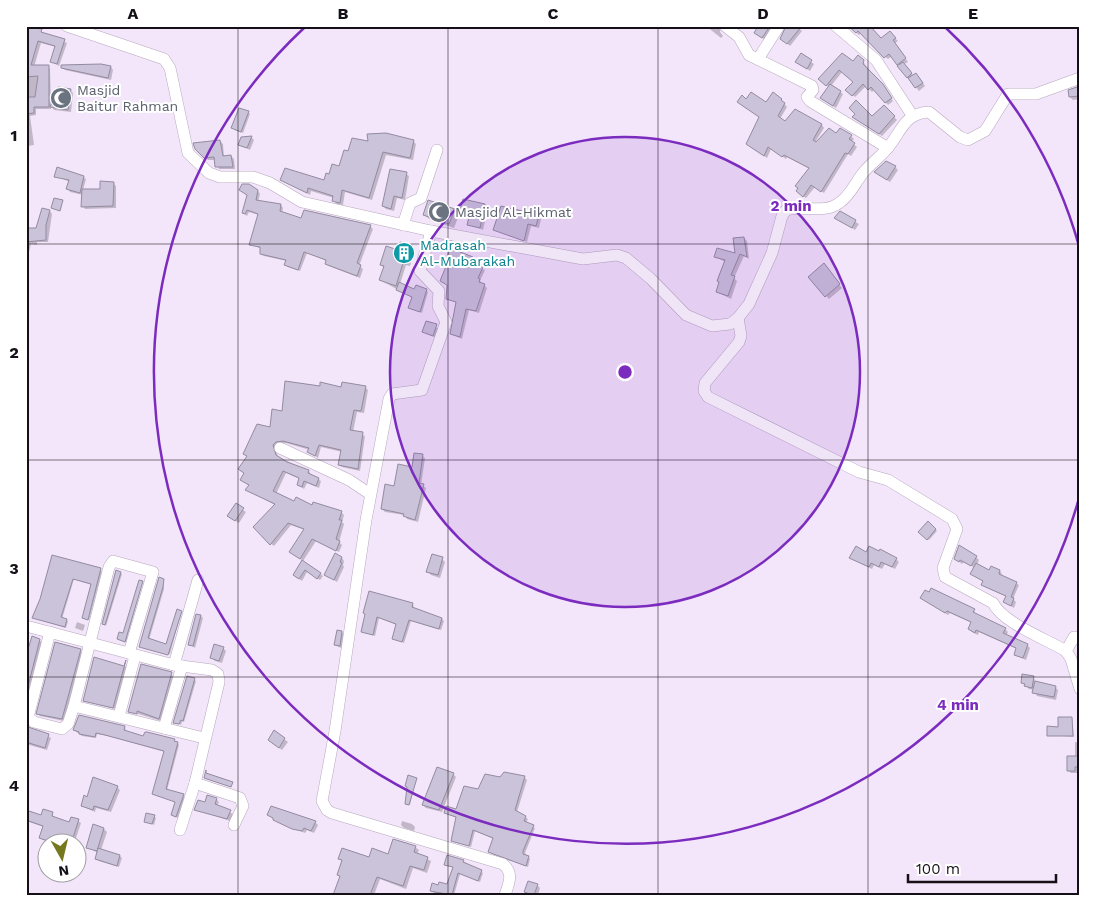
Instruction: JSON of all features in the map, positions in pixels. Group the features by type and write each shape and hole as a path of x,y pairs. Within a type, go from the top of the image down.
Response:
{"street":[{"path":"67,26 164,59 170,68 188,153 209,173 220,177 253,178 270,183 302,202 431,231 583,259 617,255 626,258 651,279 686,315 712,326 730,324 738,318 749,304 772,253 782,216 786,210 800,207 830,208 838,204 847,196 862,174 888,148 905,121 912,115 929,112 960,137 968,140 985,131 1008,94 1036,94 1080,78"},
{"path":"725,26 739,38 748,53 812,86 813,90 807,97 810,101 888,148"},
{"path":"758,59 779,26"},
{"path":"836,26 876,60 912,115"},
{"path":"403,225 410,203 421,198 437,150"},
{"path":"431,231 420,271 439,291 438,306 446,322 422,390 390,395 370,494 335,731 323,791 324,806 332,813 367,825 503,864 510,872 505,895"},
{"path":"738,318 741,336 739,342 705,383 704,391 708,398 858,472 888,480 952,519 957,528 943,568 943,575 993,602 996,609 1026,629 1066,650 1071,659 1080,689"},
{"path":"280,448 344,477 370,494"},
{"path":"50,632 28,717 34,722 62,730 68,724 74,706 111,562 152,571 152,578 132,654 119,716"},
{"path":"164,728 198,580"},
{"path":"26,626 178,665 212,670 218,674 219,682 194,783 180,830"},
{"path":"1066,650 1074,637 1080,638"},
{"path":"74,706 204,738"},
{"path":"194,783 240,798 243,801 243,806 234,825"}],"building":[{"path":"758,26 770,26 762,38 754,33"},
{"path":"786,26 802,26 787,44 780,39"},
{"path":"848,26 870,26 881,38 890,31 896,38 893,40 906,58 897,65 889,54 884,58 858,31 856,33"},
{"path":"26,27 42,29 41,32 65,39 57,64 50,62 55,46 38,41 31,65 49,65 49,107 34,107 34,113 26,114 26,97 35,97 38,76 26,77"},
{"path":"801,53 812,60 807,69 795,62"},
{"path":"842,53 853,61 858,55 864,60 863,64 883,84 892,98 885,103 871,87 868,90 863,84 852,96 845,90 853,82 839,70 826,86 818,79"},
{"path":"903,62 912,73 907,78 897,66"},
{"path":"101,64 111,66 108,78 61,68 61,65"},
{"path":"916,73 923,83 915,88 908,78"},
{"path":"830,84 841,91 833,106 820,98"},
{"path":"1080,86 1080,96 1069,97 1068,90"},
{"name":"Masjid Baitur Rahman","path":"58,87 71,89 68,110 50,107"},
{"path":"751,92 766,102 773,92 782,99 785,103 778,116 785,121 795,109 822,124 813,140 816,142 829,128 836,133 840,128 852,135 849,139 855,143 848,154 845,153 821,192 811,185 803,197 796,191 798,188 795,186 809,168 784,155 782,157 768,147 764,156 746,144 759,117 737,102 742,95 746,99"},
{"path":"856,100 872,116 884,105 895,116 879,134 852,117 855,114 849,108"},
{"path":"239,108 249,111 241,132 231,128"},
{"path":"386,133 414,140 410,158 383,152 369,198 342,190 340,203 332,201 333,196 308,188 307,193 280,180 285,168 324,180 326,173 329,174 332,164 339,166 344,150 348,151 352,138 368,141 367,134"},
{"path":"252,136 247,148 238,145 241,137"},
{"path":"220,140 223,156 231,155 233,167 215,167 214,157 204,158 195,149 193,143"},
{"path":"886,161 896,166 887,180 874,172"},
{"path":"57,167 84,176 80,193 66,189 69,180 54,177"},
{"path":"390,169 407,172 402,198 394,196 391,209 382,206"},
{"path":"100,181 114,182 113,206 81,207 82,189 100,189"},
{"path":"242,184 249,184 258,190 256,200 281,204 280,211 301,218 304,210 371,225 357,263 361,265 357,276 325,264 326,260 304,252 298,270 284,265 286,260 260,254 260,247 249,245 258,214 247,210 245,214 242,213 247,195 239,190"},
{"path":"54,198 63,200 60,211 51,208"},
{"path":"463,199 485,204 480,228 467,225 470,213 460,210"},
{"name":"Masjid Al-Hikmat","path":"428,200 455,209 449,224 423,215"},
{"path":"501,206 539,215 536,226 528,224 524,241 493,230"},
{"path":"42,208 50,210 46,225 46,240 26,242 26,228 36,228"},
{"path":"840,211 856,220 852,228 834,218"},
{"path":"744,237 747,257 740,254 731,275 735,276 728,296 716,292 719,282 717,281 725,260 714,257 717,248 735,253 733,238"},
{"path":"400,242 412,245 407,264 403,263 396,286 379,280 384,266 380,265 386,246 398,250"},
{"path":"450,248 473,257 471,263 483,267 478,278 480,279 479,282 485,284 476,311 466,309 460,337 450,334 456,302 446,299 447,285 440,281 449,259 447,258"},
{"path":"824,263 840,284 825,297 808,277"},
{"path":"399,282 414,289 416,285 427,289 420,312 408,308 412,297 396,290"},
{"path":"426,321 437,324 433,336 422,332"},
{"path":"285,381 320,386 320,382 341,387 342,382 366,386 361,411 354,410 350,430 363,432 358,469 338,465 341,450 319,445 315,456 307,452 309,448 283,441 276,442 273,445 276,455 287,462 309,470 308,473 319,478 316,486 304,481 302,487 297,485 299,478 283,471 273,491 294,501 296,497 312,505 313,502 342,511 339,520 342,520 336,539 340,541 336,551 312,539 300,559 289,552 304,529 288,523 270,545 253,527 275,504 245,490 249,485 240,480 244,473 238,469 247,456 243,454 257,424 270,427 272,409 282,411"},
{"path":"414,453 423,454 419,483 424,484 415,520 403,516 404,514 381,509 385,484 394,486 398,464 412,467"},
{"path":"236,503 244,508 235,521 227,516"},
{"path":"928,521 936,529 927,540 918,532"},
{"path":"959,545 977,556 971,566 954,559"},
{"path":"856,546 866,552 869,546 879,551 880,549 897,558 892,567 881,562 879,567 871,563 869,567 849,558"},
{"path":"335,553 342,557 340,562 342,563 334,580 324,575"},
{"path":"432,554 443,557 438,575 426,572"},
{"path":"52,555 101,568 88,620 82,618 91,584 73,579 61,617 67,619 65,627 32,618 40,599"},
{"path":"302,560 321,573 317,579 305,570 299,579 293,575"},
{"path":"976,563 989,570 991,566 1000,570 999,574 1017,582 1011,597 1014,598 1011,606 1003,602 1006,596 981,585 983,581 970,574"},
{"path":"116,570 121,572 105,625 102,624"},
{"path":"159,577 164,579 163,587 148,638 166,644 177,609 182,611 168,655 139,647"},
{"path":"139,580 143,581 125,642 117,639 119,632 123,633"},
{"path":"931,588 975,609 973,612 1006,628 1003,633 1028,644 1023,658 1014,655 1016,648 976,630 975,633 968,629 971,622 947,611 945,613 920,598 925,590 929,592"},
{"path":"369,591 413,603 412,607 442,618 439,629 409,620 402,642 392,639 396,624 377,617 373,635 361,632 365,614 363,613"},
{"path":"196,614 201,615 193,646 188,645"},
{"path":"337,630 342,631 340,646 334,645"},
{"path":"32,636 40,639 26,694 26,656"},
{"path":"55,642 81,649 62,719 36,714"},
{"path":"214,644 224,647 219,661 210,658"},
{"path":"94,657 124,666 126,660 113,708 83,701"},
{"path":"141,664 172,672 159,719 137,711 137,714 128,712"},
{"path":"1022,674 1034,676 1032,688 1021,683"},
{"path":"187,676 195,678 183,721 181,720 179,724 173,723"},
{"path":"1035,681 1056,686 1054,697 1032,693"},
{"path":"79,715 125,726 124,730 143,736 147,732 175,739 174,741 178,742 166,789 184,794 176,817 171,815 175,802 152,794 164,751 96,733 95,737 79,734 79,732 73,730"},
{"path":"1058,717 1072,717 1073,736 1047,736 1047,726 1058,727"},
{"path":"28,727 49,734 45,748 26,742"},
{"path":"274,730 285,738 279,748 268,740"},
{"path":"1067,756 1080,756 1080,767 1075,767 1075,771 1067,771"},
{"path":"437,767 454,773 439,810 422,805"},
{"path":"206,770 206,773 233,782 231,787 204,778"},
{"path":"504,772 525,776 515,810 526,816 524,821 534,825 523,851 523,854 529,856 526,866 488,852 493,838 473,830 469,846 451,841 456,817 444,813 446,806 456,809 464,786 478,789 485,774 500,777"},
{"path":"408,775 417,778 409,805 405,804 407,787 405,786"},
{"path":"93,777 118,786 108,810 94,806 93,810 81,806 84,795 87,797"},
{"path":"207,795 217,798 215,804 231,810 227,819 194,810 198,800 205,802"},
{"path":"271,806 316,821 311,831 304,828 302,831 292,829 267,815"},
{"path":"43,809 53,812 52,816 69,822 71,817 79,819 74,834 40,834 43,826 26,820 26,810 41,815"},
{"path":"146,813 155,815 152,824 144,822"},
{"path":"93,824 104,828 97,851 88,849"},
{"path":"393,839 416,846 414,852 428,857 424,870 410,866 403,886 377,877 370,895 333,895 340,876 337,875 342,860 338,859 342,848 369,857 372,848 388,854"},
{"path":"98,848 120,855 117,866 95,859"},
{"path":"447,855 464,860 463,862 482,870 478,881 458,873 452,895 430,891 432,883 438,885 439,882 447,884 453,867 444,865"},
{"path":"528,881 538,884 534,895 524,892"}],"place":[{"name":"Masjid Baitur Rahman","path":"61,98"},
{"name":"Masjid Al-Hikmat","path":"439,212"},
{"name":"Madrasah Al-Mubarakah","path":"404,253"}]}
